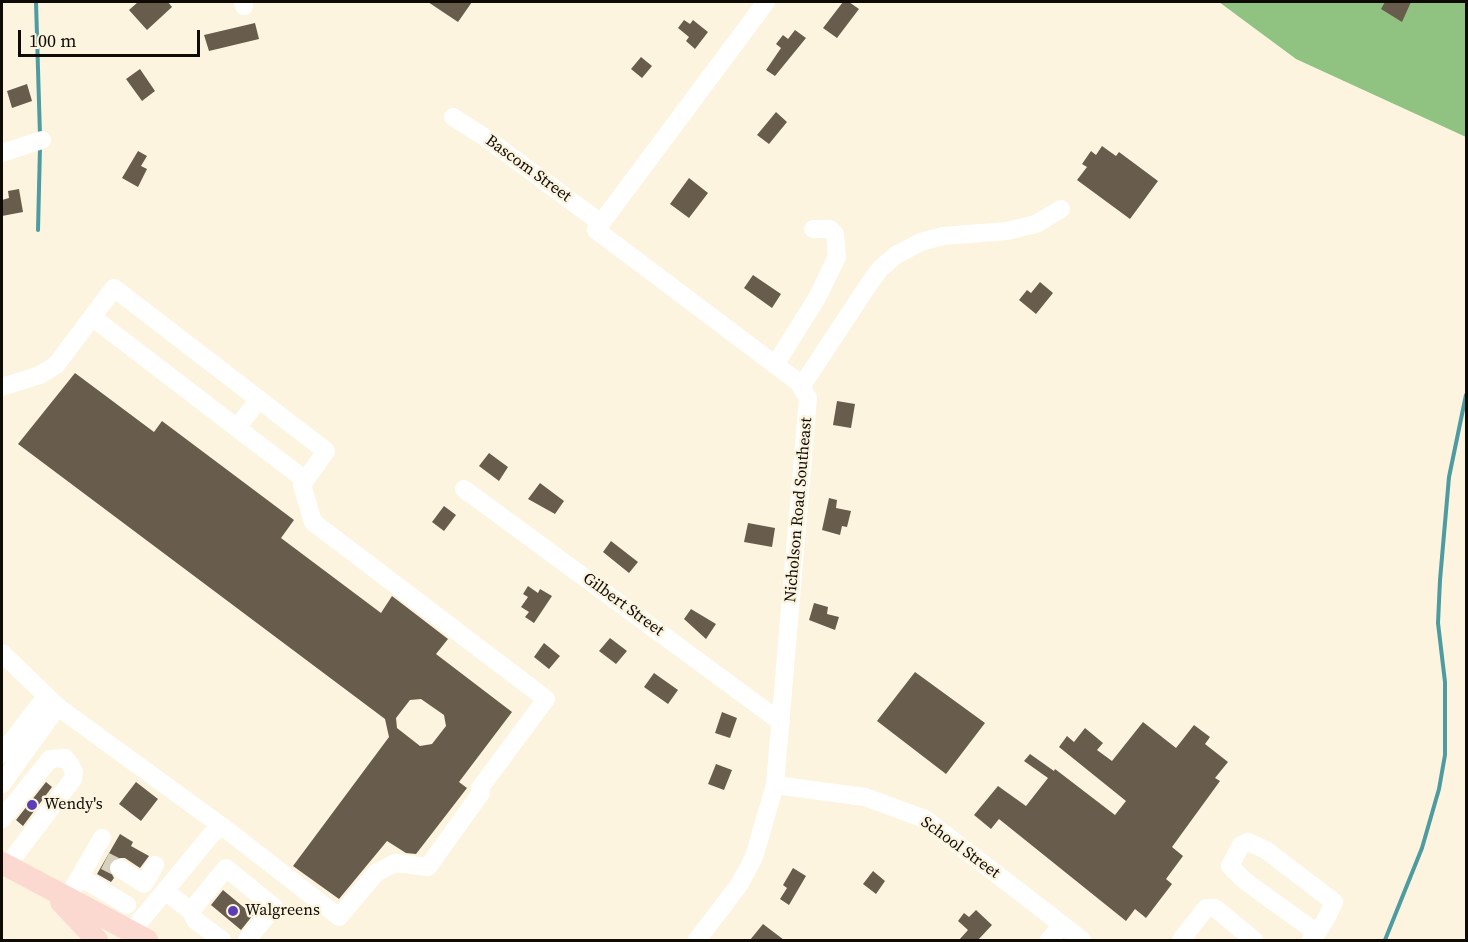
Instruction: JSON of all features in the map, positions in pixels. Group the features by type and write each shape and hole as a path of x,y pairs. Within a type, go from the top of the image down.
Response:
{"main road":[{"path":"4,864 67,899 135,916"},
{"path":"47,888 97,940"}],"street":[{"path":"766,2 596,230 801,387 869,284 880,269 896,255 921,242 943,236 1007,231 1036,224 1061,209"},
{"name":"Bascom Street","path":"453,117 486,138 601,223"},
{"path":"2,153 42,141"},
{"path":"775,365 816,298 837,257 835,234 830,229 813,229"},
{"path":"2,387 40,375 56,365 114,288 326,451 302,485 313,522 546,699 480,788 482,793 428,867 395,863 376,873 339,917 222,826 53,703 2,653"},
{"path":"92,317 305,480"},
{"name":"Nicholson Road Southeast","path":"697,940 739,885 754,857 775,785 808,398 801,387"},
{"path":"237,428 259,399"},
{"name":"Gilbert Street","path":"464,489 781,722"},
{"path":"2,754 41,703 53,703"},
{"path":"2,784 53,713 53,703"},
{"path":"4,864 26,839 73,779 74,772 65,759 50,759 2,818 26,839"},
{"name":"School Street","path":"775,785 865,797 925,819 1082,940"},
{"path":"135,916 174,898 220,842 222,826"},
{"path":"135,916 222,826"},
{"path":"102,837 100,867 135,916"},
{"path":"1248,842 1266,850 1334,902 1314,937 1230,866 1241,845 1248,842"},
{"path":"210,854 274,907 247,940"},
{"path":"135,916 155,865"},
{"path":"247,885 272,865"},
{"path":"100,867 135,916"},
{"path":"67,899 100,867"},
{"path":"191,911 226,868"},
{"path":"174,898 191,911 195,920 222,940"},
{"path":"1181,940 1206,908 1215,908 1254,940"},
{"path":"1049,940 1062,925"}],"green space":[{"path":"1219,2 1466,2 1466,137 1296,59"}],"building":[{"path":"138,2 168,2 172,7 147,30 129,10"},
{"path":"428,2 472,2 458,22"},
{"path":"843,2 849,2 859,9 837,38 823,28"},
{"path":"1385,2 1411,2 1402,22 1381,9"},
{"path":"684,20 690,24 693,20 708,32 695,49 686,41 689,37 678,28"},
{"path":"255,23 259,39 209,51 204,35"},
{"path":"795,30 806,38 775,76 766,70 781,48 776,44 783,35 788,39"},
{"path":"641,57 652,66 642,78 631,69"},
{"path":"140,69 155,91 142,101 126,79"},
{"path":"27,84 32,101 12,108 7,91"},
{"path":"776,112 787,122 769,144 757,135"},
{"path":"1102,146 1116,156 1119,152 1158,181 1130,219 1077,180 1087,167 1082,164 1091,151 1096,155"},
{"path":"138,151 147,156 141,166 147,169 138,187 122,178"},
{"path":"689,178 708,193 689,218 670,204"},
{"path":"19,189 23,212 2,216 2,200 9,198 8,191"},
{"path":"753,275 781,294 772,308 744,288"},
{"path":"1040,282 1053,293 1036,314 1019,300 1027,290 1031,293"},
{"path":"75,373 154,432 162,421 294,520 281,538 381,613 392,596 448,639 436,654 512,712 459,782 467,788 416,854 406,853 387,841 339,899 293,866 389,737 385,719 18,444","holes":["421,699 444,715 446,726 432,744 420,746 397,728 396,718 410,700"]},
{"path":"837,401 855,404 851,428 833,425"},
{"path":"489,453 508,467 499,481 479,466"},
{"path":"540,483 564,501 555,514 528,499"},
{"path":"829,498 837,500 836,508 851,511 847,527 842,526 840,535 822,530"},
{"path":"444,506 456,515 444,531 432,522"},
{"path":"748,523 775,528 772,547 744,542"},
{"path":"611,541 638,562 629,573 603,552"},
{"path":"528,586 538,593 540,589 552,596 534,623 525,617 529,612 521,607 528,597 523,594"},
{"path":"814,603 828,607 827,614 839,617 835,630 809,620"},
{"path":"691,609 716,624 706,639 684,619"},
{"path":"610,638 627,651 616,664 599,651"},
{"path":"544,643 560,656 549,669 534,657"},
{"path":"915,672 985,723 946,774 877,721"},
{"path":"654,673 678,690 668,704 644,687"},
{"path":"722,712 737,718 730,738 715,733"},
{"path":"1143,722 1176,748 1194,725 1210,737 1205,744 1228,762 1215,778 1220,781 1172,847 1183,856 1166,879 1172,884 1146,918 1135,909 1126,921 999,819 991,829 974,815 998,786 1026,806 1048,778 1024,761 1030,754 1054,771 1055,769 1115,815 1126,801 1059,747 1067,736 1074,742 1085,728 1103,743 1097,750 1112,761"},
{"path":"716,764 732,770 724,790 708,784"},
{"path":"46,782 52,787 23,826 16,820"},
{"path":"136,782 158,799 141,821 119,804"},
{"path":"120,834 133,842 131,846 149,856 140,868 125,858 113,858 108,867 114,878 111,882 97,874"},
{"path":"793,868 806,876 789,905 780,899 787,888 783,885"},
{"path":"873,871 885,881 876,894 863,884"},
{"name":"Walgreens","path":"223,890 253,915 241,930 211,905"},
{"path":"976,910 992,925 978,940 959,940 968,930 958,921 964,913 969,917"},
{"path":"763,924 784,940 750,940"}],"waterway":[{"path":"36,2 40,136"},
{"path":"38,230 40,147"},
{"path":"1385,940 1422,848 1439,789 1445,755 1445,682 1438,623 1440,580 1449,477 1466,395"}],"tunnel":[{"path":"105,861 119,868"}],"place":[{"name":"Wendy's","path":"32,805"},
{"name":"Walgreens","path":"233,911"}]}
